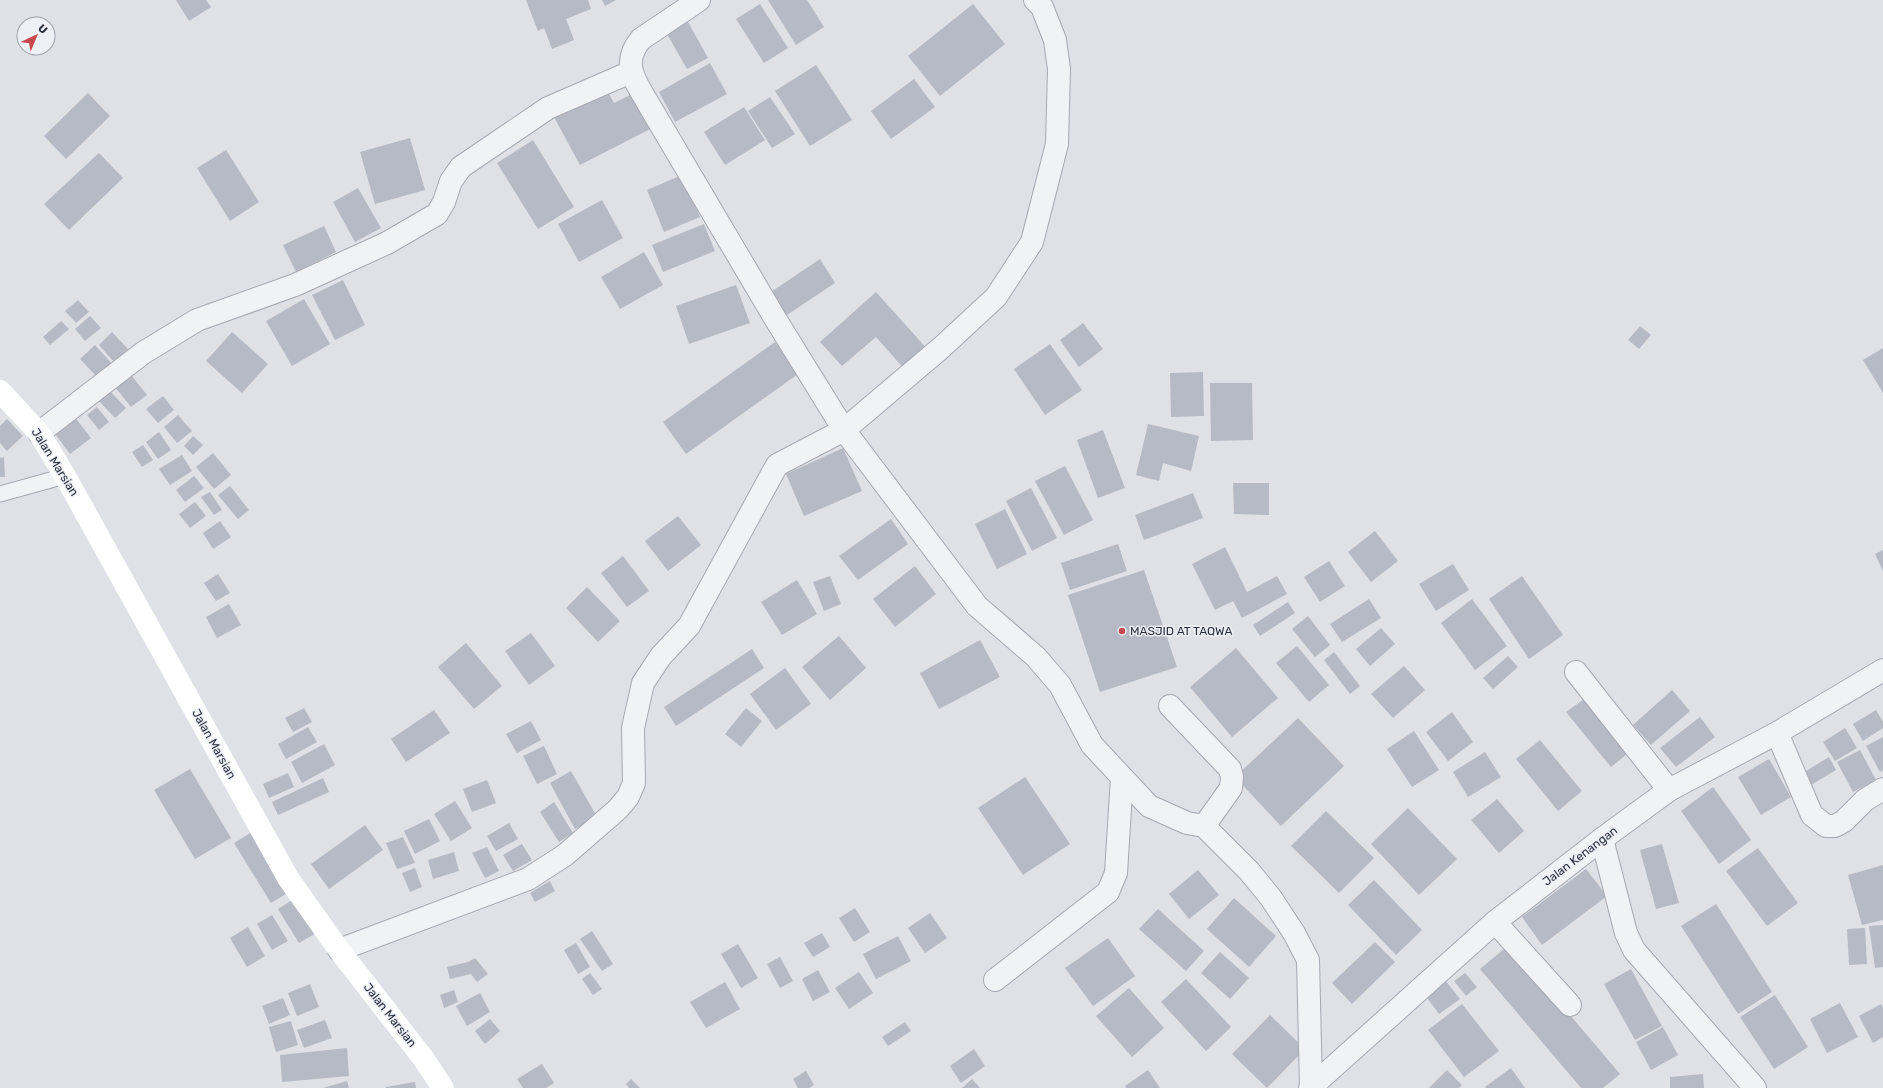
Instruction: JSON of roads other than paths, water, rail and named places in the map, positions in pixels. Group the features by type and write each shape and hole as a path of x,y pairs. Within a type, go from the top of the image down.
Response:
{"street":[{"path":"699,0 641,39 634,48 631,58 631,72 776,320 844,430 976,606 1036,657 1060,685 1092,745 1149,806 1187,823 1204,826 1249,871 1271,898 1294,933 1308,960 1310,1087"},
{"path":"339,950 528,880 565,855 618,809 628,797 634,783 633,728 643,683 661,656 689,626 777,465 844,430 942,347 996,297 1032,242 1057,144 1059,70 1055,40 1042,7 1035,0"},
{"path":"39,433 143,354 197,320 295,285 387,243 437,214 444,202 451,181 462,168 548,108 631,72"},
{"name":"Jalan Marsian","path":"0,391 39,433 65,476 288,878 339,950 423,1058 443,1088"},
{"name":"Jalan Kenangan","path":"1310,1087 1495,922 1602,839 1669,790 1777,733 1883,670"},
{"path":"1576,672 1669,790"},
{"path":"1170,706 1230,769 1232,777 1231,788 1204,826"},
{"path":"1777,733 1812,816 1826,826 1835,826 1844,821 1866,800 1883,789"},
{"path":"995,980 1108,892 1116,873 1122,777"},
{"path":"1602,839 1626,933 1634,950 1755,1088"},
{"path":"1495,922 1570,1005"}],"lane":[{"path":"0,494 65,476"}],"place":[{"name":"MASJID AT TAQWA","path":"1122,631"}]}
